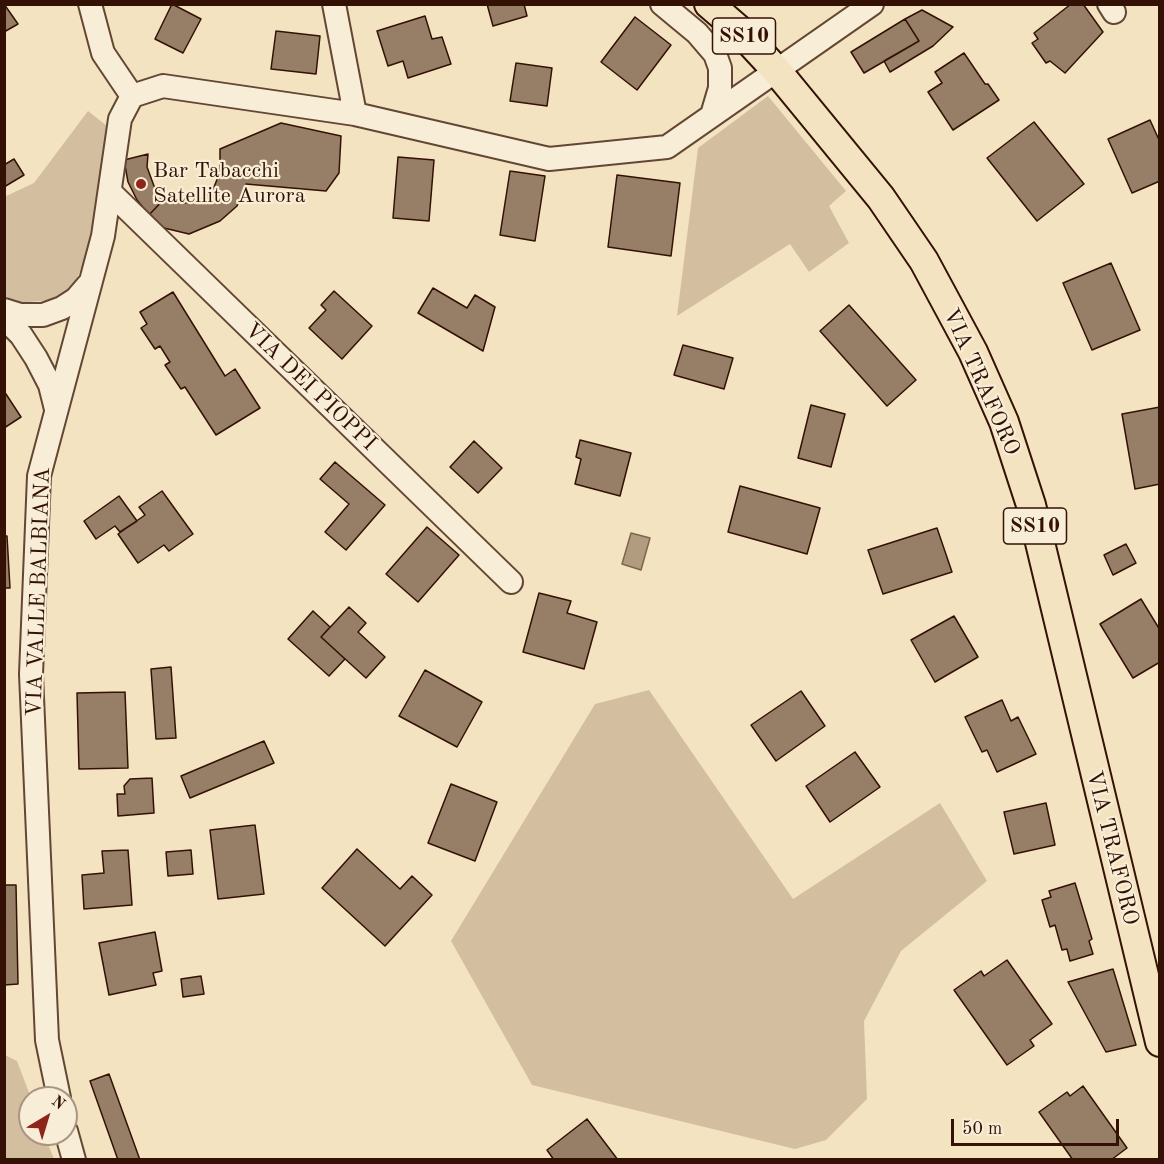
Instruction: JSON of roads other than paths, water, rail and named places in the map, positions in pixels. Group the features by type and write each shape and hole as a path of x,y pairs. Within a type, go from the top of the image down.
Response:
{"main road":[{"name":"VIA TRAFORO","path":"709,4 738,29 776,70 881,198 924,261 973,352 1004,422 1031,506 1155,1004 1160,1042"}],"street":[{"path":"90,4 103,53 132,96 163,86 355,114 549,159 667,147 872,4"},
{"path":"334,4 355,114"},
{"path":"662,4 697,33 715,54 720,68 720,88 712,115"},
{"name":"VIA VALLE BALBIANA","path":"57,1086 47,1040 31,674 39,476 89,283 96,265 110,192 120,119 132,96"},
{"name":"VIA DEI PIOPPI","path":"110,192 510,582"},
{"path":"4,310 20,315 43,315 62,308 76,299 89,283"},
{"path":"4,318 21,334 36,358 50,385 56,410"}],"place":[{"name":"Bar Tabacchi Satellite Aurora","path":"141,184"}]}
